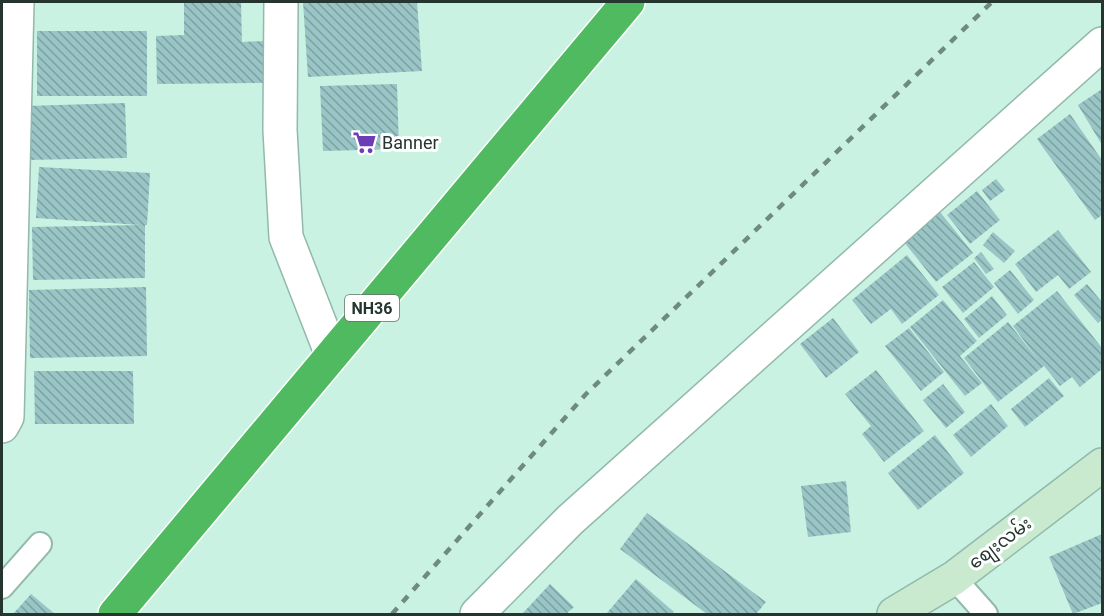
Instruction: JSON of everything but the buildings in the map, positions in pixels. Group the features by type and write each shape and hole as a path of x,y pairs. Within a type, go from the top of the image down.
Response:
{"highway":[{"name":"NH36","path":"115,615 628,2"}],"main road":[{"name":"စျေးလမ်း","path":"894,615 954,578 1102,465"}],"street":[{"path":"2,426 7,417 17,2"},
{"path":"281,2 280,130 286,237 332,355"},
{"path":"477,615 570,520 1102,44"}],"lane":[{"path":"2,587 40,544"},
{"path":"954,578 986,615"}],"railway":[{"path":"392,614 586,394 992,2"}],"place":[{"name":"Banner","path":"364,143"}]}
